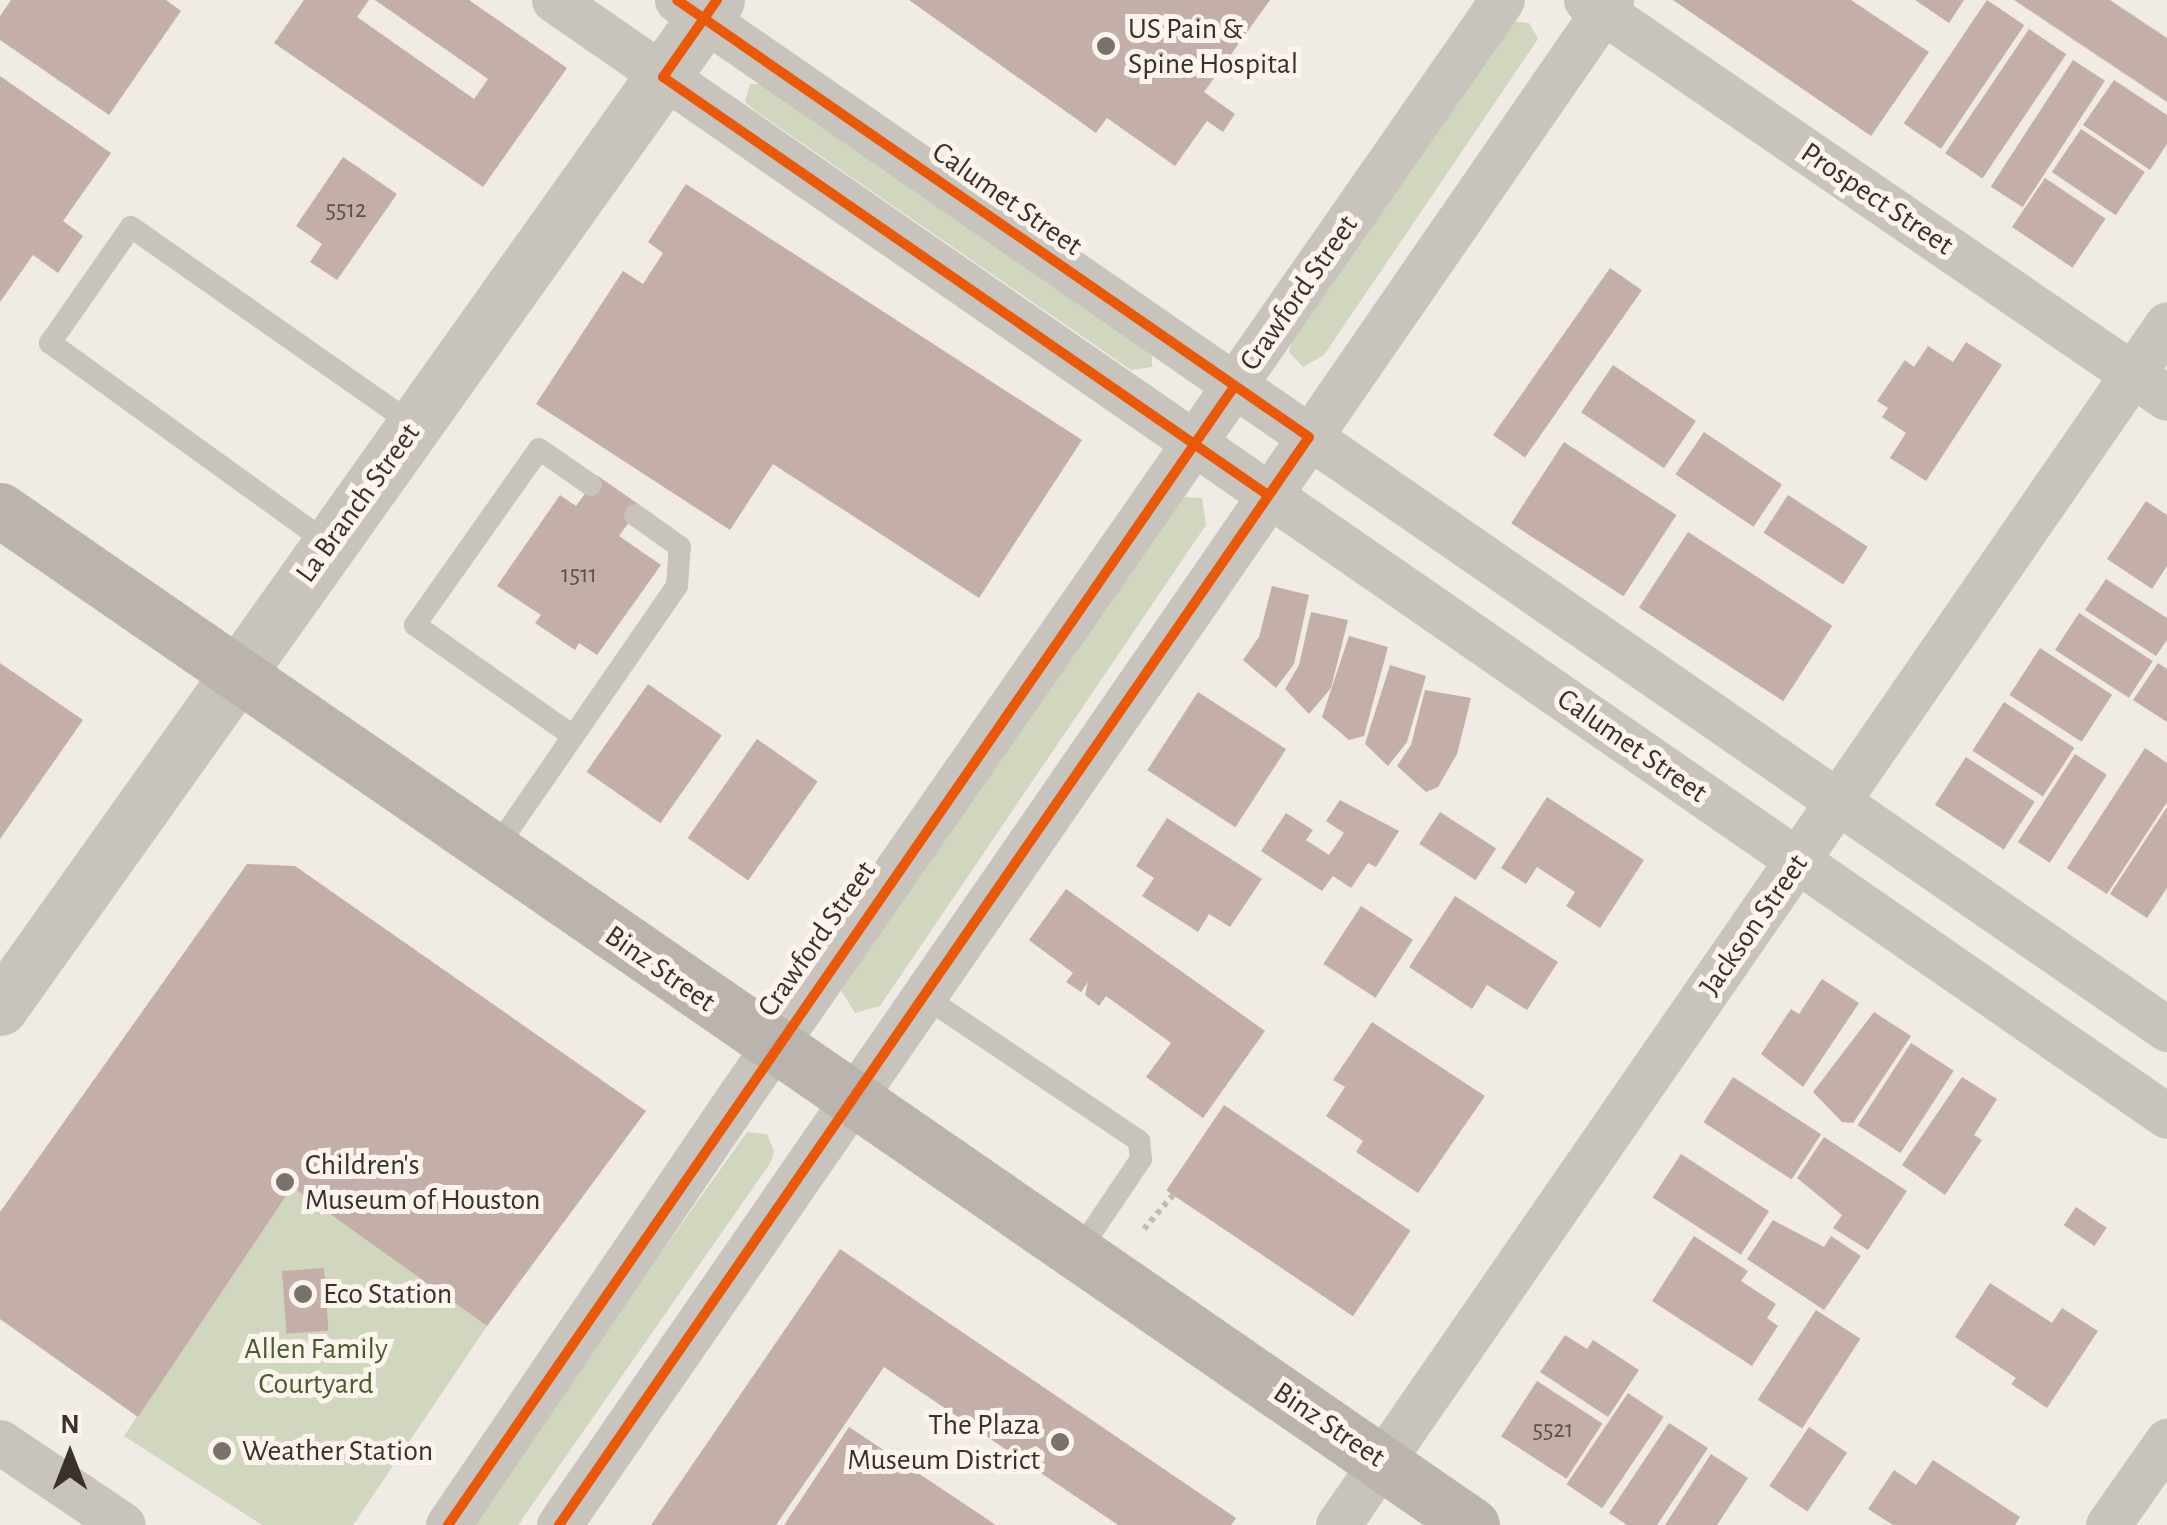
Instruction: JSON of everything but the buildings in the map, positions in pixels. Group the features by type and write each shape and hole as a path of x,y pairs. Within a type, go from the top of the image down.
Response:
{"main road":[{"name":"Binz Street","path":"0,510 492,853 1472,1525"}],"street":[{"name":"Calumet Street","path":"554,0 2167,1116"},
{"name":"Crawford Street","path":"448,1525 773,1046 1502,0"},
{"name":"Prospect Street","path":"1600,4 2150,386"},
{"path":"559,1525 1309,438 1600,4"},
{"name":"Calumet Street","path":"699,6 1234,387 2167,1029"},
{"name":"La Branch Street","path":"0,1008 664,77 699,6"},
{"name":"Jackson Street","path":"1338,1525 1839,802 2150,386 2167,324"},
{"path":"2108,1525 2167,1441"},
{"path":"0,1442 123,1525"}],"lane":[{"path":"329,544 50,342 131,226 414,424"},
{"path":"574,736 415,625 539,449 591,485"},
{"path":"492,853 677,586 680,546 634,515"},
{"path":"922,995 1138,1141 1141,1159 1078,1254"}],"path":[{"path":"1144,1228 1173,1195"}],"green space":[{"path":"1510,21 1529,23 1538,39 1324,355 1303,367 1289,352 1293,337"},
{"path":"750,84 765,84 1152,355 1152,367 1131,370 757,112 745,102"},
{"path":"1183,497 1202,498 1206,525 880,1006 855,1013 840,989"},
{"path":"747,1132 767,1134 774,1151 771,1162 518,1525 467,1525"},
{"name":"Allen Family Courtyard","path":"292,1187 487,1326 353,1525 262,1525 124,1436"}],"cycle path":[{"path":"559,1525 1309,437 677,0"},
{"path":"717,0 663,77 1268,495"},
{"path":"448,1525 1234,387"}],"place":[{"name":"US Pain & Spine Hospital","path":"1106,46"},
{"name":"Children's Museum of Houston","path":"285,1182"},
{"name":"Eco Station","path":"303,1294"},
{"name":"The Plaza Museum District","path":"1060,1442"},
{"name":"Weather Station","path":"222,1451"}]}
